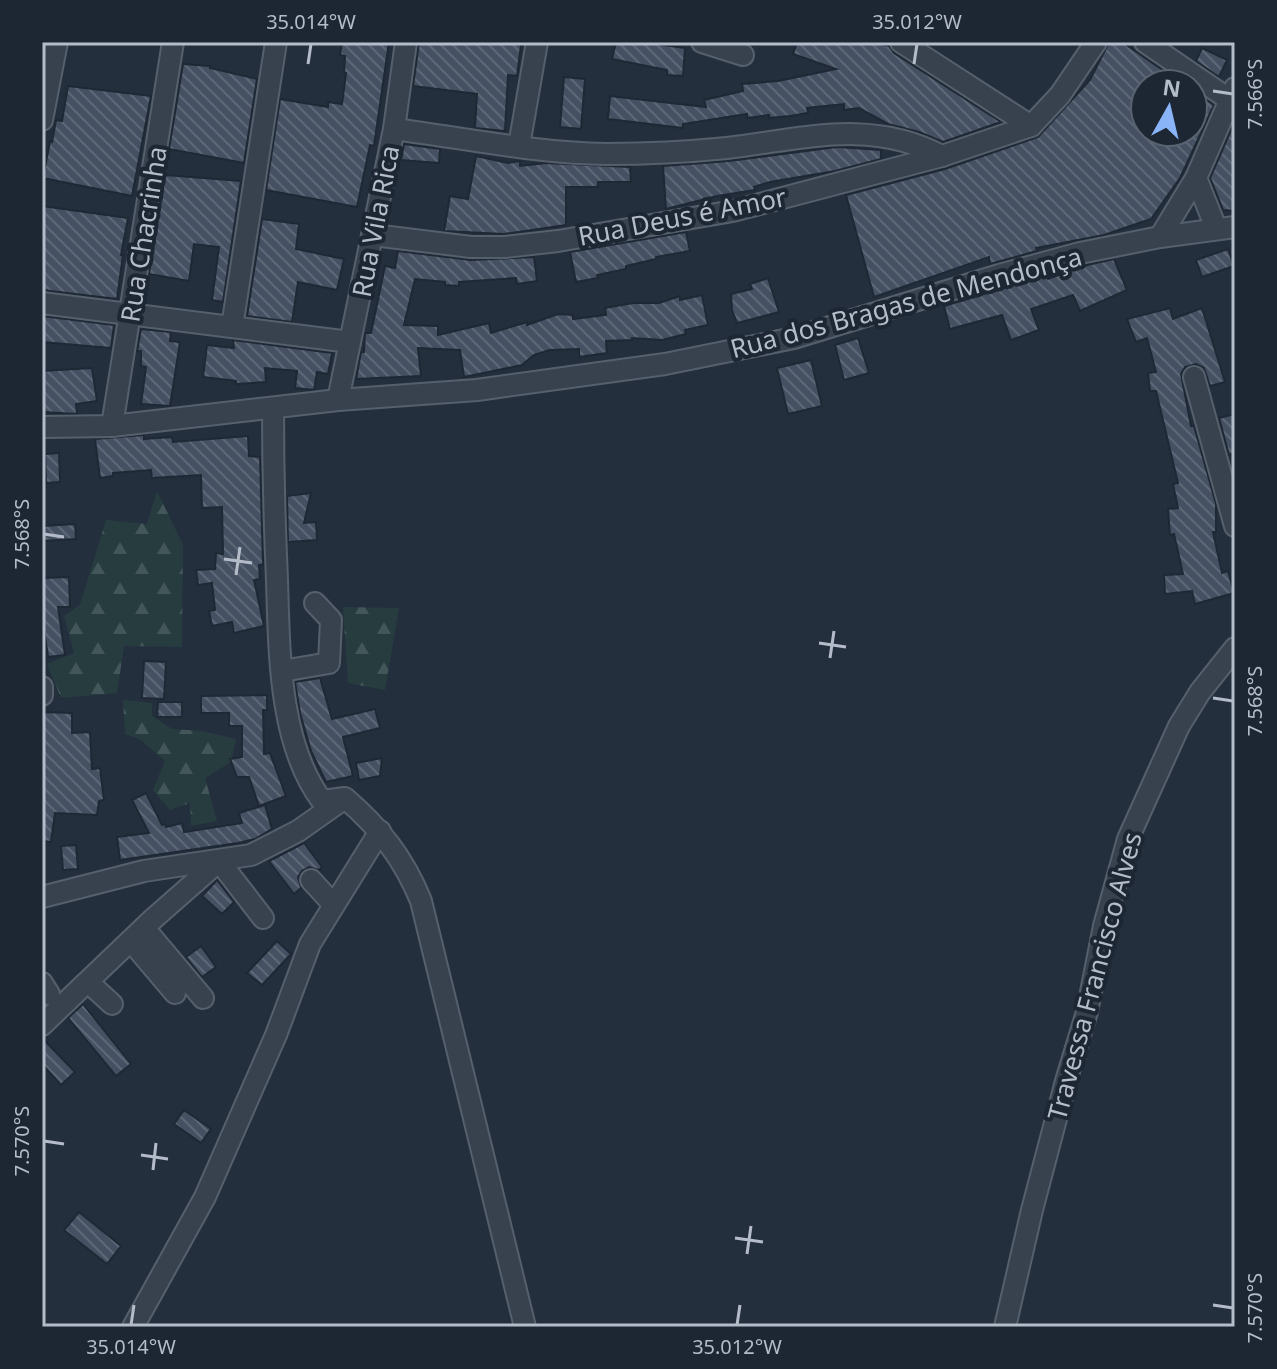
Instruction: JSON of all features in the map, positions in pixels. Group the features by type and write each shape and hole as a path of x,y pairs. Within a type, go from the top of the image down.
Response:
{"street":[{"path":"42,114 57,42"},
{"name":"Rua Chacrinha","path":"112,426 173,42"},
{"path":"232,327 276,42"},
{"name":"Rua Vila Rica","path":"338,400 394,129 406,42"},
{"path":"519,146 537,42"},
{"path":"702,42 743,55"},
{"path":"901,42 1031,126 1060,95 1096,42"},
{"path":"1145,42 1232,94 1196,178 1160,237"},
{"name":"Rua Deus é Amor","path":"373,235 471,247 558,241 733,211 942,156 1031,126"},
{"path":"394,129 603,154 673,152 850,133 903,139 942,156"},
{"path":"1196,178 1226,227"},
{"name":"Rua dos Bragas de Mendonça","path":"42,427 112,426 338,400 477,390 705,356 794,338 1080,253 1226,227"},
{"path":"42,303 350,342"},
{"path":"1194,377 1235,526"},
{"path":"273,408 274,528 286,706 302,767 322,801 345,798"},
{"path":"282,671 332,671 331,620 315,603"},
{"name":"Travessa Francisco Alves","path":"1005,1327 1036,1195 1087,1012 1104,926 1128,839 1179,726 1200,692 1235,648"},
{"path":"42,687 42,695"},
{"path":"345,798 380,831 408,870 421,901 525,1327"},
{"path":"42,897 144,871 219,861 262,851 345,798"},
{"path":"133,1327 205,1197 276,1035 310,944 380,831"},
{"path":"219,861 263,918"},
{"path":"42,1025 219,861"},
{"path":"311,880 333,904"},
{"path":"137,934 175,993"},
{"path":"137,934 203,998"},
{"path":"88,982 112,1004"}],"green space":[{"path":"157,491 183,545 182,647 124,646 117,693 61,698 47,664 74,653 64,616 80,605 106,520 147,524"},
{"path":"343,607 399,608 385,690 348,683"},
{"path":"123,700 152,703 152,716 172,729 202,731 236,739 231,762 205,778 217,821 191,826 190,803 170,810 153,790 165,761 141,740 125,734"}],"building":[{"path":"342,42 389,42 374,146 370,145 357,207 266,190 280,99 328,107 328,102 342,104 346,73 345,56 340,55"},
{"path":"419,42 504,42 521,45 517,76 508,75 505,131 475,128 477,94 413,86"},
{"path":"616,42 685,48 683,76 667,75 667,70 612,59"},
{"path":"797,42 874,42 889,46 894,53 1001,122 943,142 888,124 859,108 844,110 844,104 807,108 808,113 790,116 747,118 747,114 683,124 683,128 608,119 610,96 706,107 704,100 743,91 742,84 778,81 836,69 793,54"},
{"path":"1109,42 1122,42 1160,68 1129,68 1129,148 1194,148 1180,178 1151,219 1104,235 1036,248 1037,251 990,264 989,257 874,297 846,195 945,169 1038,137 1090,80"},
{"path":"1202,48 1227,60 1219,77 1196,61"},
{"path":"183,64 210,66 257,79 244,163 169,149"},
{"path":"564,77 585,79 581,129 560,127"},
{"path":"68,86 151,96 132,196 43,178 56,120 62,121"},
{"path":"1235,121 1235,211 1223,210 1210,178"},
{"path":"404,144 440,149 439,163 401,160"},
{"path":"837,147 881,150 881,159 835,171 770,182 754,187 755,190 666,209 663,166"},
{"path":"476,156 508,163 520,161 520,166 547,163 630,167 631,182 598,182 598,187 566,187 566,225 504,234 444,231 450,196 468,199"},
{"path":"165,175 241,181 223,302 212,300 219,247 194,244 189,281 149,274"},
{"path":"42,206 128,218 117,299 42,290"},
{"path":"262,219 299,224 296,249 344,259 337,290 298,282 292,322 247,316"},
{"path":"686,232 690,251 656,257 626,266 626,269 597,275 598,278 576,282 570,252"},
{"path":"1228,249 1234,266 1202,277 1196,260"},
{"path":"398,251 471,260 534,257 537,281 517,284 516,278 459,282 459,286 415,279 404,325 438,326 438,335 489,323 491,333 558,314 573,315 573,319 606,315 605,308 702,295 708,325 662,340 632,338 606,341 607,353 579,357 579,349 550,350 534,355 522,365 464,377 460,350 418,348 421,376 356,379 361,352 364,352 365,333 371,333 385,266 395,268"},
{"path":"1114,259 1127,290 1080,311 1073,295 1031,309 1039,330 1011,340 1002,315 950,329 944,306 1047,275 1048,279"},
{"path":"768,278 779,312 737,323 731,294 752,289 750,284"},
{"path":"1170,308 1173,319 1202,308 1225,382 1210,386 1204,368 1196,364 1185,367 1181,374 1191,426 1194,426 1216,504 1216,532 1213,532 1222,573 1228,571 1234,593 1195,604 1192,591 1165,594 1164,575 1183,574 1174,534 1170,535 1168,509 1178,508 1173,484 1178,483 1156,391 1150,391 1148,373 1156,372 1147,338 1136,342 1127,319"},
{"path":"42,316 114,325 111,348 42,342"},
{"path":"141,329 171,332 170,341 180,342 170,406 141,404 146,367 141,366 141,351 137,351"},
{"path":"858,338 869,373 844,380 835,345"},
{"path":"233,340 332,353 328,374 317,372 314,390 295,388 297,371 265,368 266,382 236,384 236,381 203,377 207,345 234,348"},
{"path":"811,360 822,406 788,414 777,368"},
{"path":"92,368 97,401 76,404 77,414 42,412 42,371"},
{"path":"1235,414 1235,453 1229,455 1219,418"},
{"path":"144,435 144,439 172,437 173,442 248,436 249,456 260,457 263,565 259,565 260,579 254,580 264,626 234,633 232,622 212,626 209,611 215,610 212,583 198,585 196,570 215,569 216,553 223,554 222,507 202,508 201,475 152,478 151,470 113,473 113,476 100,478 95,439"},
{"path":"59,453 60,482 46,483 45,454"},
{"path":"311,493 304,523 316,522 317,540 288,542 287,496"},
{"path":"75,524 76,539 42,541 42,526"},
{"path":"69,577 70,607 58,607 65,655 48,657 42,616 42,578"},
{"path":"144,661 166,662 164,699 142,698"},
{"path":"320,678 332,719 375,709 380,728 343,737 353,776 326,782 311,751 295,682"},
{"path":"267,695 267,710 263,710 264,754 270,753 286,796 259,806 249,777 237,777 230,759 242,757 242,726 229,726 229,713 201,713 201,696"},
{"path":"158,702 182,702 182,717 157,717"},
{"path":"42,712 72,713 72,733 90,732 92,769 100,768 104,800 99,801 97,815 55,813 51,842 42,841"},
{"path":"382,758 380,776 359,780 356,763"},
{"path":"146,793 162,825 166,827 182,823 184,832 242,823 239,813 265,805 272,829 255,839 238,843 120,860 117,837 149,833 132,800"},
{"path":"304,843 322,867 319,870 309,867 302,871 298,877 301,888 294,894 269,861"},
{"path":"76,845 78,869 63,870 61,846"},
{"path":"217,880 234,902 222,914 202,896"},
{"path":"277,941 291,954 262,985 247,973"},
{"path":"201,946 216,967 202,977 186,957"},
{"path":"83,1004 131,1064 116,1076 68,1018"},
{"path":"42,1038 75,1072 61,1085 42,1064"},
{"path":"184,1110 211,1129 201,1143 174,1124"},
{"path":"79,1212 121,1246 107,1264 64,1230"}]}
